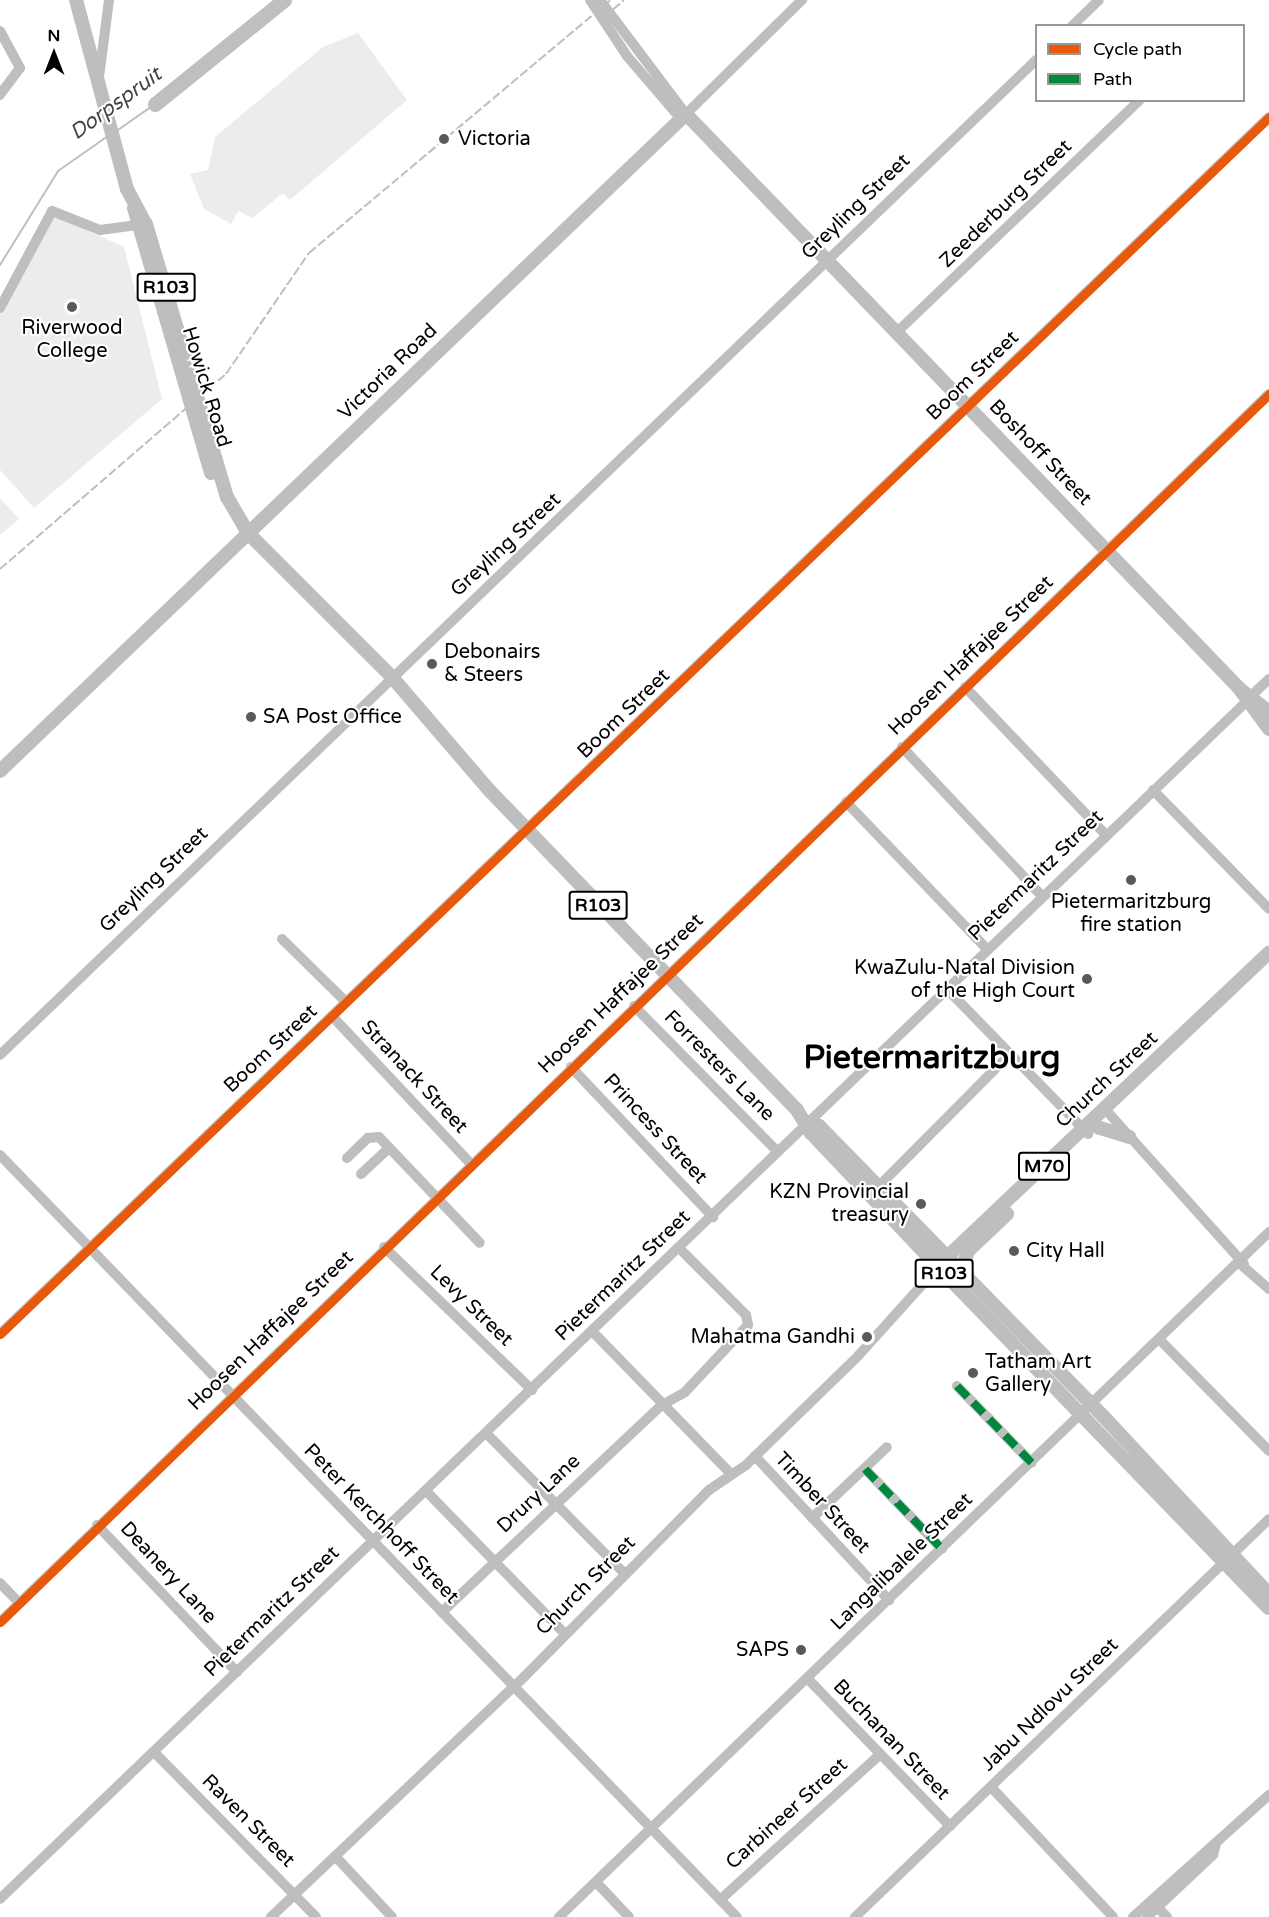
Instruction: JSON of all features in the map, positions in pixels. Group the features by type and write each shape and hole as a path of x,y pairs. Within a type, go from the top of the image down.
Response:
{"main road":[{"name":"Howick Road","path":"76,0 119,163 187,369 205,433 219,500 245,536"},
{"name":"Boshoff Street","path":"682,110 1246,695 1269,712"},
{"name":"Victoria Road","path":"0,771 682,110"},
{"name":"R103","path":"245,536 406,699 528,831 808,1122 819,1126 877,1188 943,1267 961,1275 1229,1557 1269,1594"},
{"name":"Boshoff Street","path":"1246,695 1269,729"},
{"name":"Church Street","path":"961,1275 968,1251 1269,953"},
{"name":"Church Street","path":"1107,1112 1269,965"},
{"name":"R103","path":"808,1122 811,1133 1086,1408"},
{"name":"Church Street","path":"943,1267 1089,1130"},
{"path":"1089,1130 1130,1137"},
{"name":"R103","path":"1229,1557 1269,1608"}],"street":[{"path":"98,84 109,0"},
{"path":"590,0 641,65 682,110"},
{"path":"600,0 641,65"},
{"name":"Victoria Road","path":"682,110 802,0"},
{"path":"1074,24 1099,0"},
{"path":"0,32 20,69 0,95"},
{"name":"Greyling Street","path":"0,1055 387,680 1035,61"},
{"name":"Zeederburg Street","path":"896,333 1138,102"},
{"name":"Boom Street","path":"0,1334 528,831 1269,117"},
{"path":"0,308 53,210 100,230 140,225"},
{"name":"Hoosen Haffajee Street","path":"0,1622 231,1394 1269,394"},
{"name":"Pietermaritz Street","path":"0,1899 680,1249 808,1122 948,990 1153,790 1246,695 1269,679"},
{"path":"965,687 1106,835"},
{"path":"902,747 1042,896"},
{"path":"1153,790 1269,909"},
{"path":"846,801 988,950"},
{"path":"282,939 346,1002"},
{"path":"948,990 1008,1056 1089,1130"},
{"name":"Forresters Lane","path":"634,1006 778,1152"},
{"name":"Stranack Street","path":"332,1016 470,1163"},
{"path":"877,1188 1008,1056"},
{"name":"Princess Street","path":"571,1067 713,1217"},
{"path":"1107,1112 1228,1242 1242,1261"},
{"path":"347,1158 374,1136 389,1148 480,1243"},
{"path":"361,1174 389,1148"},
{"name":"Peter Kerchhoff Street","path":"0,1155 737,1917"},
{"path":"1195,1209 1198,1220 1269,1289"},
{"name":"Langalibalele Street","path":"559,1917 1086,1408 1242,1261 1269,1232"},
{"path":"1228,1242 1256,1244"},
{"name":"Levy Street","path":"384,1247 532,1390"},
{"name":"Drury Lane","path":"442,1612 554,1504 662,1405 685,1392 749,1322 680,1249"},
{"name":"Church Street","path":"271,1917 514,1686 729,1472 754,1456 943,1267"},
{"path":"592,1331 729,1472"},
{"path":"1159,1339 1269,1451"},
{"path":"957,1386 1032,1462"},
{"path":"487,1434 625,1574"},
{"path":"812,1518 887,1447"},
{"name":"Timber Street","path":"754,1456 888,1600"},
{"path":"865,1469 942,1549"},
{"path":"427,1492 565,1634"},
{"name":"Jabu Ndlovu Street","path":"855,1917 1269,1519"},
{"name":"Deanery Lane","path":"97,1525 237,1672"},
{"path":"0,1583 19,1603"},
{"name":"Buchanan Street","path":"807,1678 878,1755 950,1826"},
{"name":"Raven Street","path":"154,1752 316,1917"},
{"name":"Carbineer Street","path":"720,1900 878,1755"},
{"path":"990,1787 1113,1917"},
{"path":"1133,1917 1154,1904 1213,1855 1216,1844 1269,1795"},
{"path":"335,1856 392,1917"},
{"path":"596,1882 629,1917"},
{"path":"1147,1917 1154,1904"},
{"path":"1154,1904 1167,1917"}],"shaded area":[{"path":"358,33 407,100 290,200 283,193 252,218 238,211 231,224 204,209 190,174 208,170 215,137 323,47"},
{"name":"Riverwood College","path":"53,215 124,247 162,399 34,508 0,470 0,314"},
{"path":"0,498 19,519 0,535"}],"waterway":[{"name":"Dorpspruit","path":"155,104 284,0"},
{"name":"Dorpspruit","path":"118,130 155,104"},
{"name":"Dorpspruit","path":"0,265 58,171 108,136"}],"railway":[{"path":"0,569 226,374 309,253 610,0"},
{"path":"604,17 624,0"}],"marked path":[{"path":"957,1386 1032,1463"},
{"path":"865,1469 942,1549"}],"cycle path":[{"path":"0,1334 1269,117"},
{"path":"0,1622 1269,394"}],"place":[{"name":"Victoria","path":"444,139"},
{"name":"Riverwood College","path":"72,307"},
{"name":"Debonairs & Steers","path":"432,664"},
{"name":"SA Post Office","path":"251,717"},
{"name":"Pietermaritzburg fire station","path":"1131,880"},
{"name":"KwaZulu-Natal Division of the High Court","path":"1087,979"},
{"name":"KZN Provincial treasury","path":"921,1204"},
{"name":"City Hall","path":"1014,1251"},
{"name":"Mahatma Gandhi","path":"867,1337"},
{"name":"Tatham Art Gallery","path":"973,1373"},
{"name":"SAPS","path":"801,1650"}],"district":[{"name":"Pietermaritzburg","path":"932,1058"}]}
